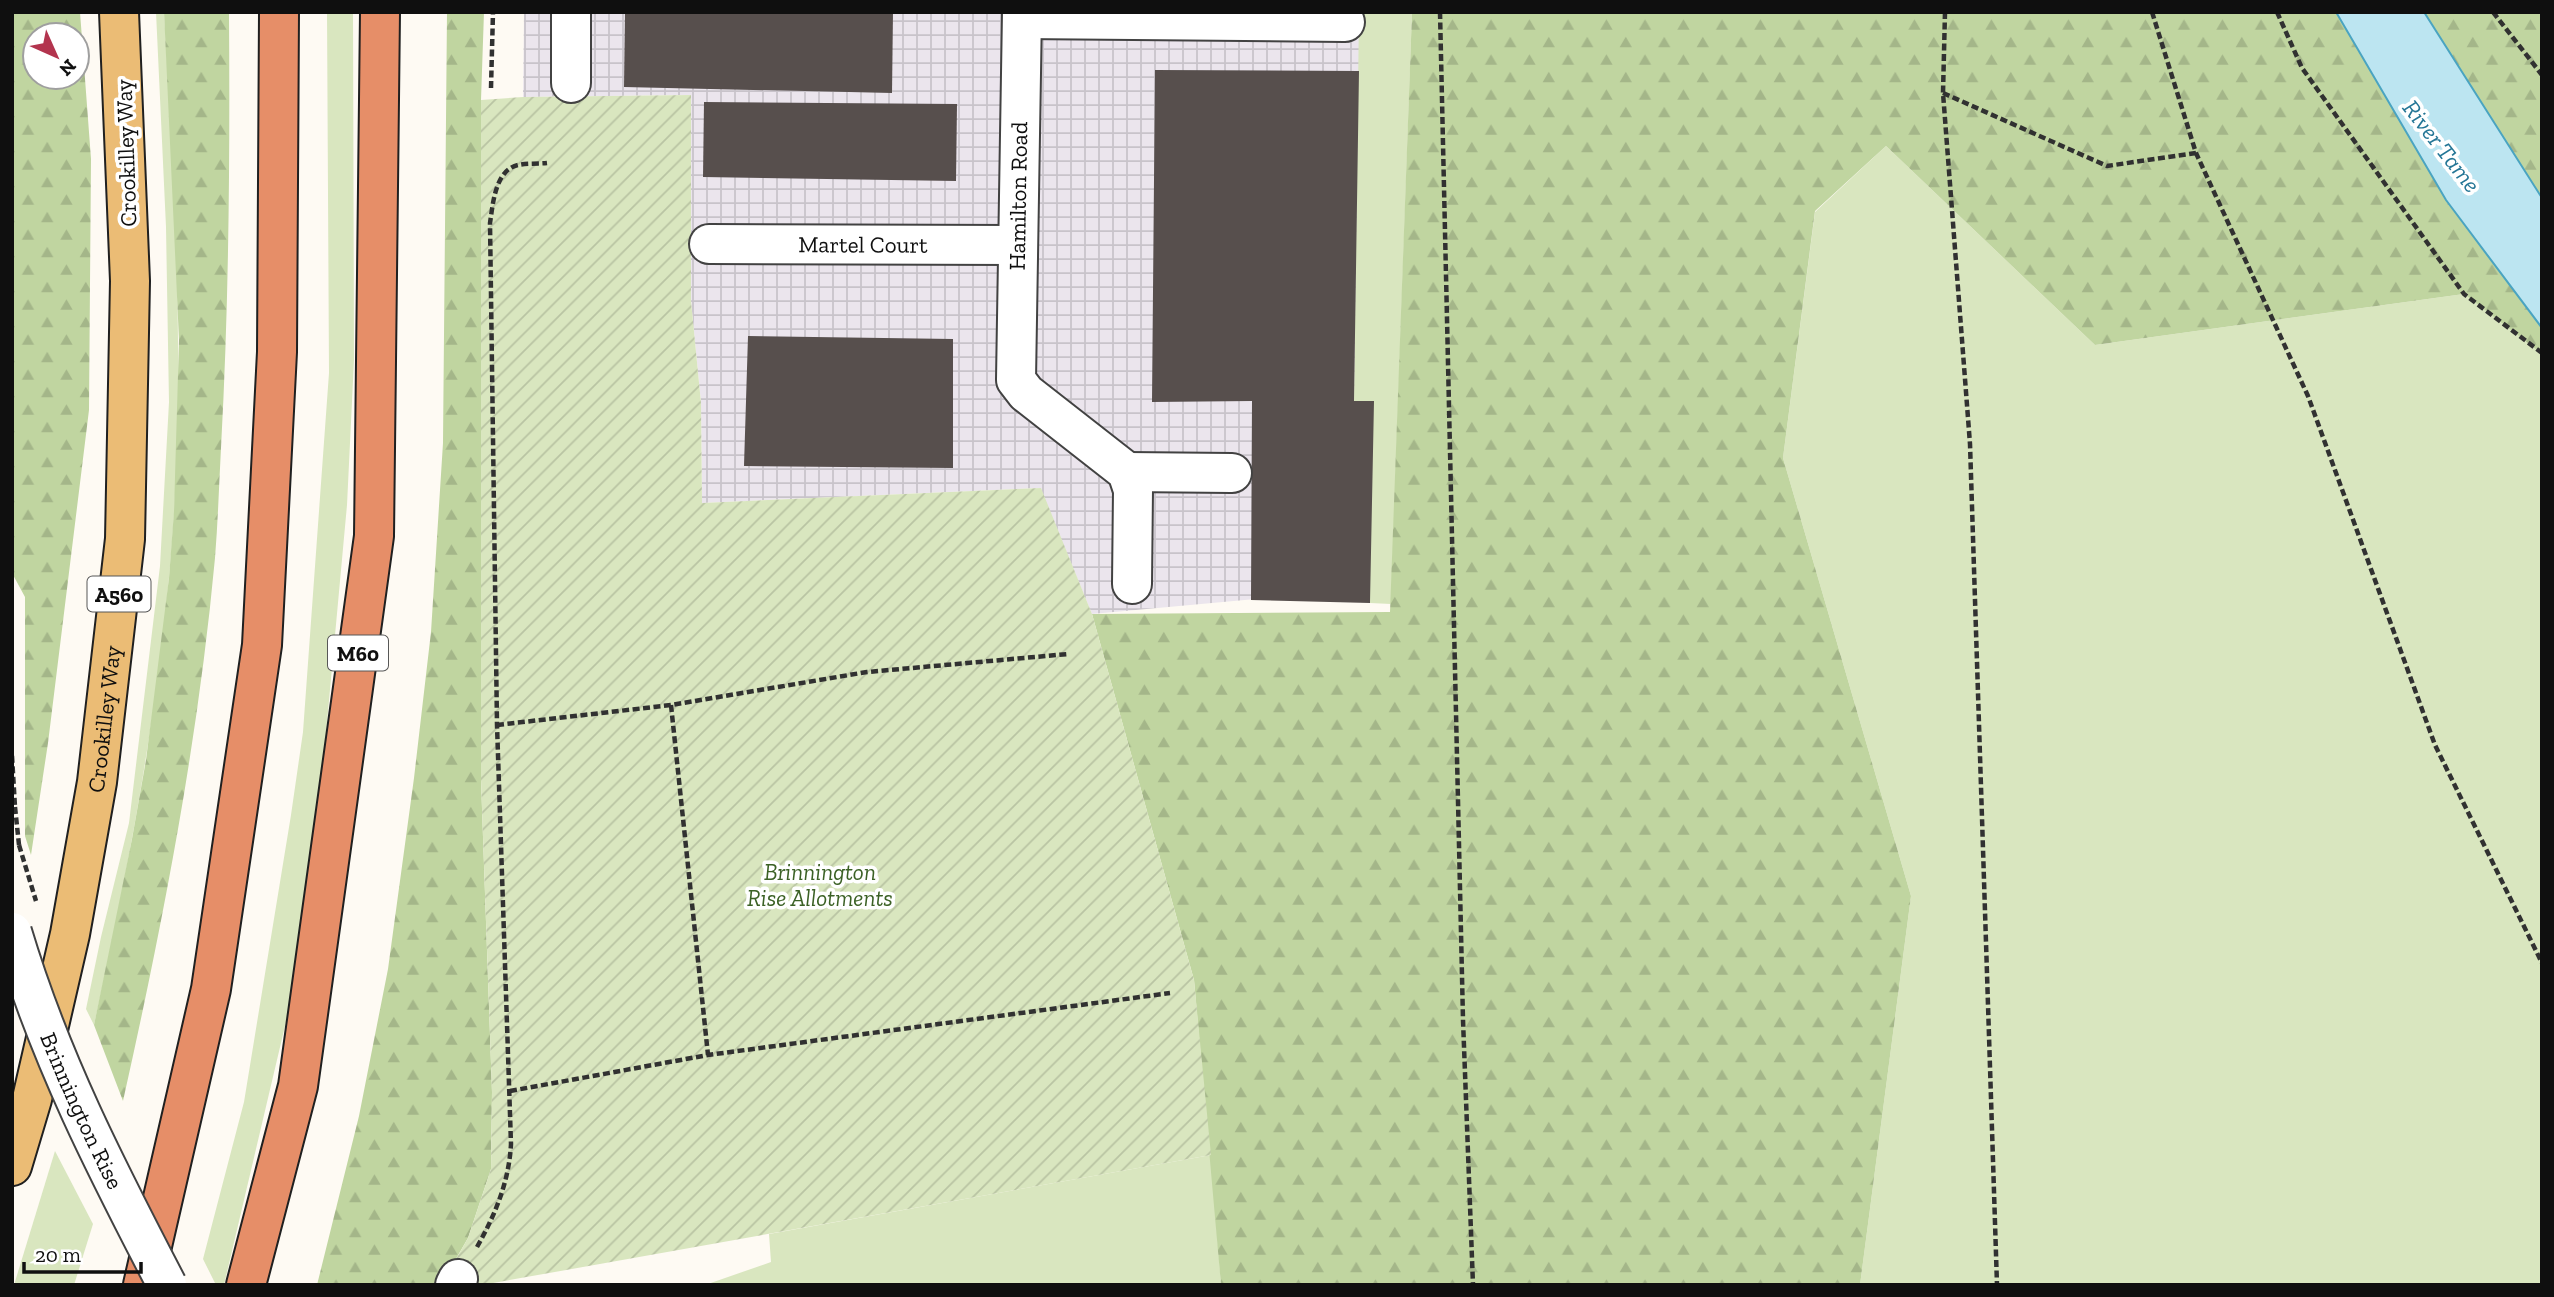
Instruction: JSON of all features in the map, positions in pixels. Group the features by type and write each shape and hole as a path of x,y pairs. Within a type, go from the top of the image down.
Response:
{"highway":[{"path":"143,1285 211,989 262,645 277,352 278,12"},
{"name":"M60","path":"246,1285 298,1086 374,536 380,12"}],"main road":[{"name":"Crookilley Way","path":"12,1166 32,1098 70,934 97,782 125,539 130,281 119,12"}],"street":[{"path":"571,83 572,12"},
{"path":"1022,16 1345,22"},
{"name":"Hamilton Road","path":"1022,16 1016,380 1026,393 1127,472"},
{"name":"Martel Court","path":"709,244 1017,245"},
{"path":"1132,584 1133,490 1127,472 1232,473"},
{"name":"Brinnington Rise","path":"12,932 29,989 64,1078 105,1166 167,1285"}],"path":[{"path":"491,88 493,12"},
{"path":"1440,12 1463,1020 1473,1285"},
{"path":"1945,12 1943,93 1970,444 1997,1285"},
{"path":"2152,12 2196,153 2308,396 2435,745 2542,962"},
{"path":"2277,12 2302,68 2464,294 2542,353"},
{"path":"2493,12 2542,75"},
{"path":"1943,93 2107,166 2196,153"},
{"path":"456,1282 489,1224 510,1168 510,1091 497,725 490,223 493,201 503,173 516,165 547,163"},
{"path":"497,725 671,705 867,672 1068,654"},
{"path":"671,705 708,1055"},
{"path":"12,756 13,807 19,845"},
{"path":"510,1091 708,1055 1170,993"}],"shaded area":[{"path":"524,12 1389,12 1386,587 1092,614 1040,488 702,503 701,403 691,301 691,95 523,97"}],"green space":[{"path":"12,12 80,12 81,21 21,21 21,91 86,91 91,159 89,410 48,743 31,855 25,836 25,597 12,573"},
{"path":"156,12 164,12 176,263 178,389 174,514 162,643 144,771 94,1025 86,1009 129,823 160,566 169,402 166,227"},
{"path":"164,12 229,12 226,339 216,544 199,695 178,831 123,1101 94,1025 146,760 169,578 174,511 179,340"},
{"path":"327,12 353,12 354,360 347,505 319,809 293,992 224,1285 216,1285 203,1259 244,1102 303,732 329,373"},
{"path":"447,12 484,12 481,100 481,780 492,1092 491,1169 468,1238 441,1285 317,1285 359,1116 388,969 431,632 443,443"},
{"path":"1359,12 1412,12 1391,604 1370,603 1354,401"},
{"path":"1412,12 2336,12 2446,200 2542,328 2542,354 2464,294 2095,345 1886,146 1815,211 1783,458 1911,896 1860,1285 1221,1285 1194,980 1092,614 1390,612"},
{"path":"2424,12 2542,12 2542,198 2425,15"},
{"name":"Brinnington Rise Allotments","path":"691,95 691,301 701,403 702,503 1041,488 1092,614 1194,980 1211,1155 482,1285 468,1285 448,1273 468,1238 491,1169 492,1092 481,780 481,100"},
{"path":"1886,146 2095,345 2464,294 2542,354 2542,1285 1860,1285 1911,896 1783,458 1815,212"},
{"path":"55,1151 93,1224 74,1285 14,1285"},
{"path":"1211,1155 1221,1285 705,1285 771,1262 769,1234"}],"water":[{"name":"River Tame","path":"2336,12 2424,12 2542,198 2542,328 2446,200"}],"building":[{"path":"625,12 893,12 892,93 624,87"},
{"path":"1155,70 1359,71 1354,401 1374,401 1370,603 1251,600 1252,401 1152,402"},
{"path":"704,102 957,104 956,181 703,177"},
{"path":"748,336 953,339 953,468 744,466"}]}
